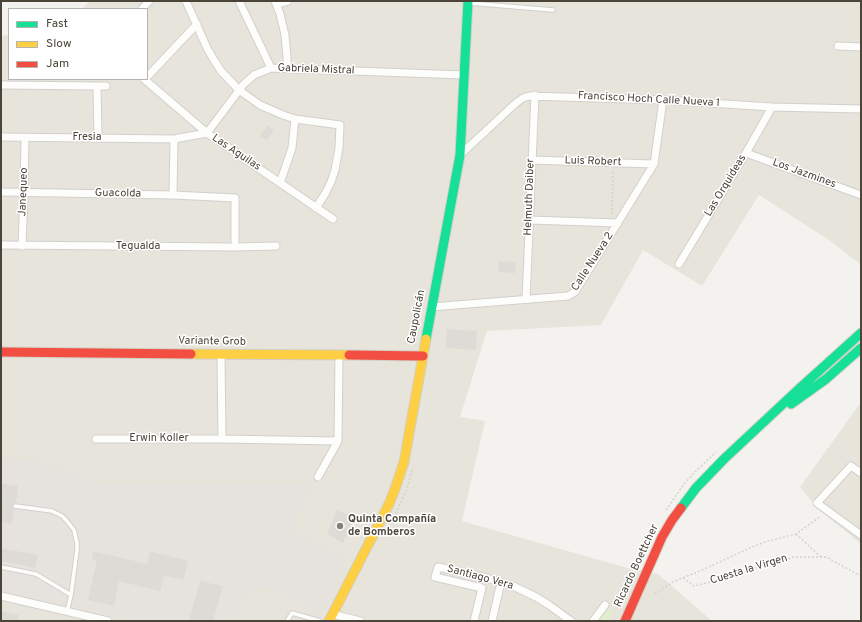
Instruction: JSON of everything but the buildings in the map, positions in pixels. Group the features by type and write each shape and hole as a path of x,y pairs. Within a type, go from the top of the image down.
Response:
{"street":[{"path":"186,1 214,60 229,81 239,90 265,108 283,115 295,119 340,125 339,148 335,170 328,188 316,208"},
{"path":"239,1 271,68"},
{"path":"287,69 285,35 282,19 276,3 288,1"},
{"name":"Caupolicán","path":"330,618 389,504 398,482 406,450 460,155 468,2"},
{"path":"148,75 197,24"},
{"path":"838,46 861,47"},
{"name":"Gabriela Mistral","path":"207,133 239,90 254,75 271,68 464,75"},
{"name":"Las Aguilas","path":"145,80 207,133 333,219"},
{"path":"1,85 106,86"},
{"path":"97,86 98,138"},
{"name":"Francisco Hoch Calle Nueva 1","path":"460,155 519,100 535,95 663,100 772,107 861,109"},
{"name":"Helmuth Daiber","path":"526,299 535,95"},
{"name":"Calle Nueva 2","path":"431,307 568,296 576,292 615,222 654,164 663,100"},
{"name":"Las Orquideas","path":"679,264 746,154 772,107"},
{"path":"280,183 292,148 295,119"},
{"path":"173,195 174,140 207,133"},
{"name":"Fresia","path":"1,137 174,140"},
{"name":"Janequeo","path":"22,246 25,138"},
{"name":"Los Jazmines","path":"746,154 861,195"},
{"name":"Luis Robert","path":"532,160 654,164"},
{"name":"Guacolda","path":"1,192 173,195 235,198 235,247"},
{"path":"530,220 615,222"},
{"name":"Tegualda","path":"1,245 276,246"},
{"name":"Ricardo Boettcher","path":"625,621 656,548 672,520 696,488 806,382 861,333"},
{"name":"Ricardo Boettcher","path":"770,417 826,379 861,348"},
{"name":"Variante Grob","path":"1,352 422,356"},
{"path":"221,354 222,439"},
{"path":"318,477 338,441 339,355"},
{"name":"Erwin Koller","path":"96,439 338,441"},
{"path":"860,471 851,466 817,503 861,535"},
{"name":"Santiago Vera","path":"474,621 482,588 435,577 438,567 483,577 513,586 536,597 571,621"},
{"path":"492,621 501,582"},
{"path":"1,596 108,621"},
{"path":"593,621 605,605"},
{"path":"330,618 360,621"}],"lane":[{"path":"468,2 553,10"},
{"path":"15,506 52,511 62,516 74,530 77,550 71,595 67,612"},
{"path":"1,567 36,574 71,595"},
{"path":"287,621 292,613 320,621"}],"path":[{"path":"613,163 615,222"},
{"name":"Cuesta la Virgen","path":"655,593 675,581 765,542 796,534 828,510"},
{"path":"796,534 821,557"},
{"name":"Cuesta la Virgen","path":"683,578 694,586 719,580 767,564 794,557 826,556 859,575 861,574"}],"shaded area":[{"path":"90,1 861,1 861,265 832,242 759,195 702,286 643,250 601,325 487,331 460,417 485,421 462,521 631,569 658,574 712,621 1,621 1,36 8,35 8,80 148,80 148,8 83,8"},
{"path":"861,402 861,544 817,508 800,487"},
{"path":"1,458 35,460 96,484 311,483 290,532 347,557 320,613 292,596 251,585 230,621 134,621 1,590"}],"green space":[{"path":"607,609 613,610 609,621 597,621"}],"traffic: fast":[{"path":"426,339 460,155 468,1"},
{"path":"681,508 696,488 724,459 861,333"},
{"path":"791,404 826,379 861,348"}],"traffic: slow":[{"path":"329,621 389,504 395,489 404,462 426,339"},
{"path":"191,354 349,355"}],"traffic: jam":[{"path":"1,352 191,354"},
{"path":"349,355 423,356"},
{"path":"625,621 662,537 681,508"}],"place":[{"name":"Quinta Compañía de Bomberos","path":"340,526"}]}
